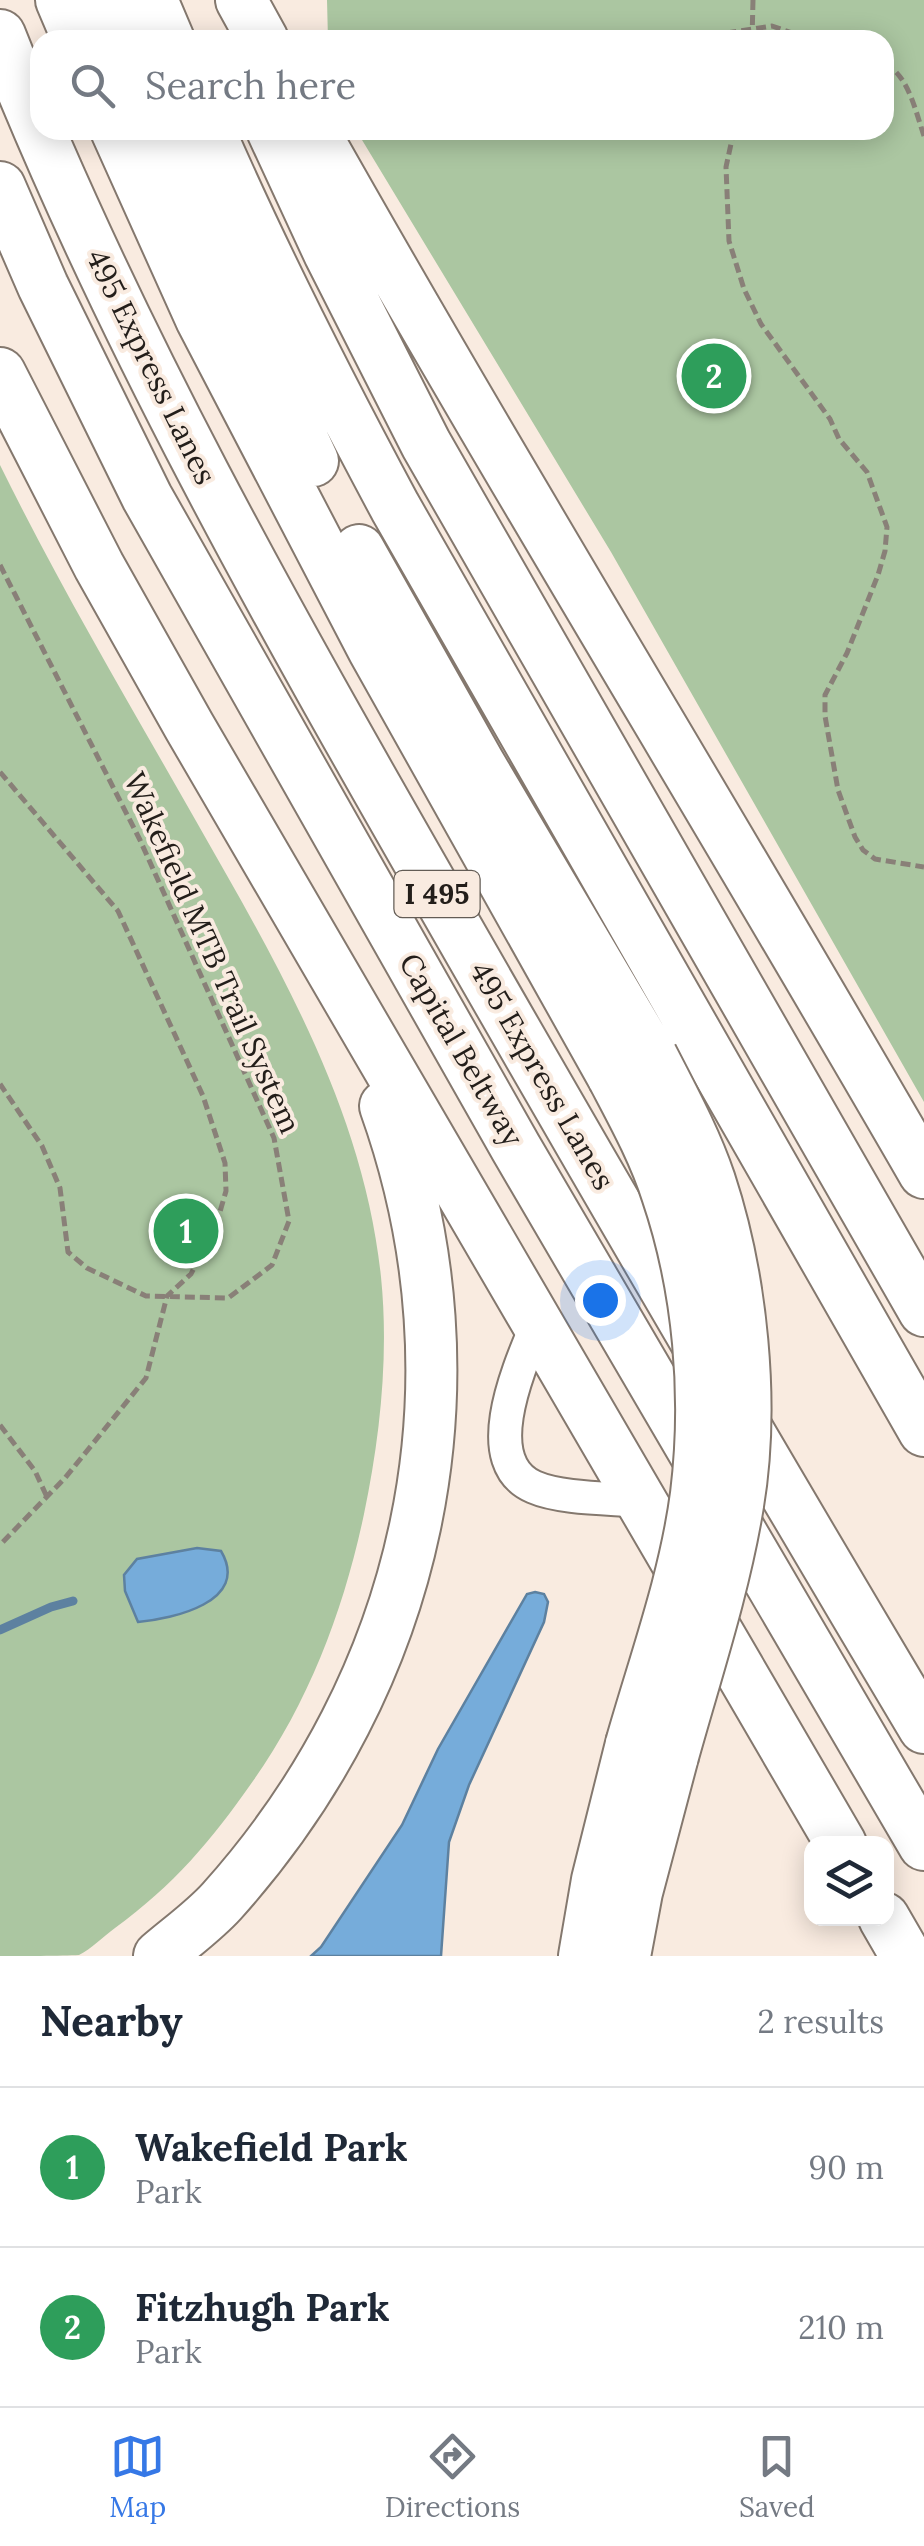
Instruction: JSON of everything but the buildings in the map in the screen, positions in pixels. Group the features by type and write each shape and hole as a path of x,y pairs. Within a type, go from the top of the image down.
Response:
{"highway":[{"path":"61,0 74,30"},
{"path":"104,0 116,30"},
{"path":"152,0 165,30"},
{"path":"215,0 227,30"},
{"path":"241,0 258,30"},
{"name":"495 Express Lanes","path":"0,34 30,105"},
{"name":"495 Express Lanes","path":"45,140 136,342 288,631 575,1135 924,1728"},
{"path":"120,140 201,319 373,649 632,1067"},
{"path":"164,140 259,350 341,515 478,763 632,1067 644,1135 668,1195 696,1331 702,1416 696,1496 680,1568 625,1956"},
{"path":"212,140 324,374 396,508 924,1431"},
{"path":"277,140 426,444 924,1312"},
{"path":"319,140 922,1170"},
{"name":"Capital Beltway","path":"0,187 43,286 147,498 516,1148 924,1844"},
{"path":"0,373 99,566 288,898 836,1836"},
{"path":"159,1956 220,1903 243,1875 287,1819 340,1730 388,1626 416,1533 430,1442 433,1350 423,1249 403,1156 368,1061 288,898"},
{"path":"584,1956 598,1880 652,1750"},
{"path":"889,1926 906,1956"}],"lane":[{"path":"538,1322 507,1406 508,1456 515,1469 535,1488 643,1501"}],"path":[{"path":"753,0 754,30"},
{"path":"737,30 772,26 783,30"},
{"path":"894,68 924,136"},
{"path":"732,140 726,167 729,242 744,289 762,324 830,419 839,439 867,472 887,527 878,575 826,695 824,716 838,790 854,837 863,850 874,859 924,867"},
{"name":"Wakefield MTB Trail System","path":"0,565 140,840 274,1138 289,1221 272,1265 228,1298 146,1296 87,1268 68,1252 60,1188 42,1146 0,1084"},
{"path":"0,772 118,912 203,1096 225,1162 226,1192 191,1274 167,1296 146,1378 48,1497 0,1545"},
{"path":"0,1425 35,1472 48,1497"}],"green space":[{"path":"327,0 924,0 924,1102 611,552 362,140 894,140 894,30 328,30"},
{"path":"0,465 71,600 257,929 312,1040 356,1155 371,1215 383,1306 381,1396 364,1514 335,1619 307,1687 273,1751 206,1843 156,1895 79,1955 0,1956"}],"water":[{"path":"197,1548 221,1551 227,1569 225,1583 217,1595 187,1612 138,1622 125,1591 124,1575 137,1559"},
{"path":"527,1594 544,1594 548,1602 544,1622 469,1785 449,1842 441,1956 311,1956 321,1947 402,1825 438,1749"}],"waterway":[{"path":"0,1630 73,1601"}],"place":[{"name":"Fitzhugh Park","path":"714,376"},
{"name":"Wakefield Park","path":"186,1231"}]}
